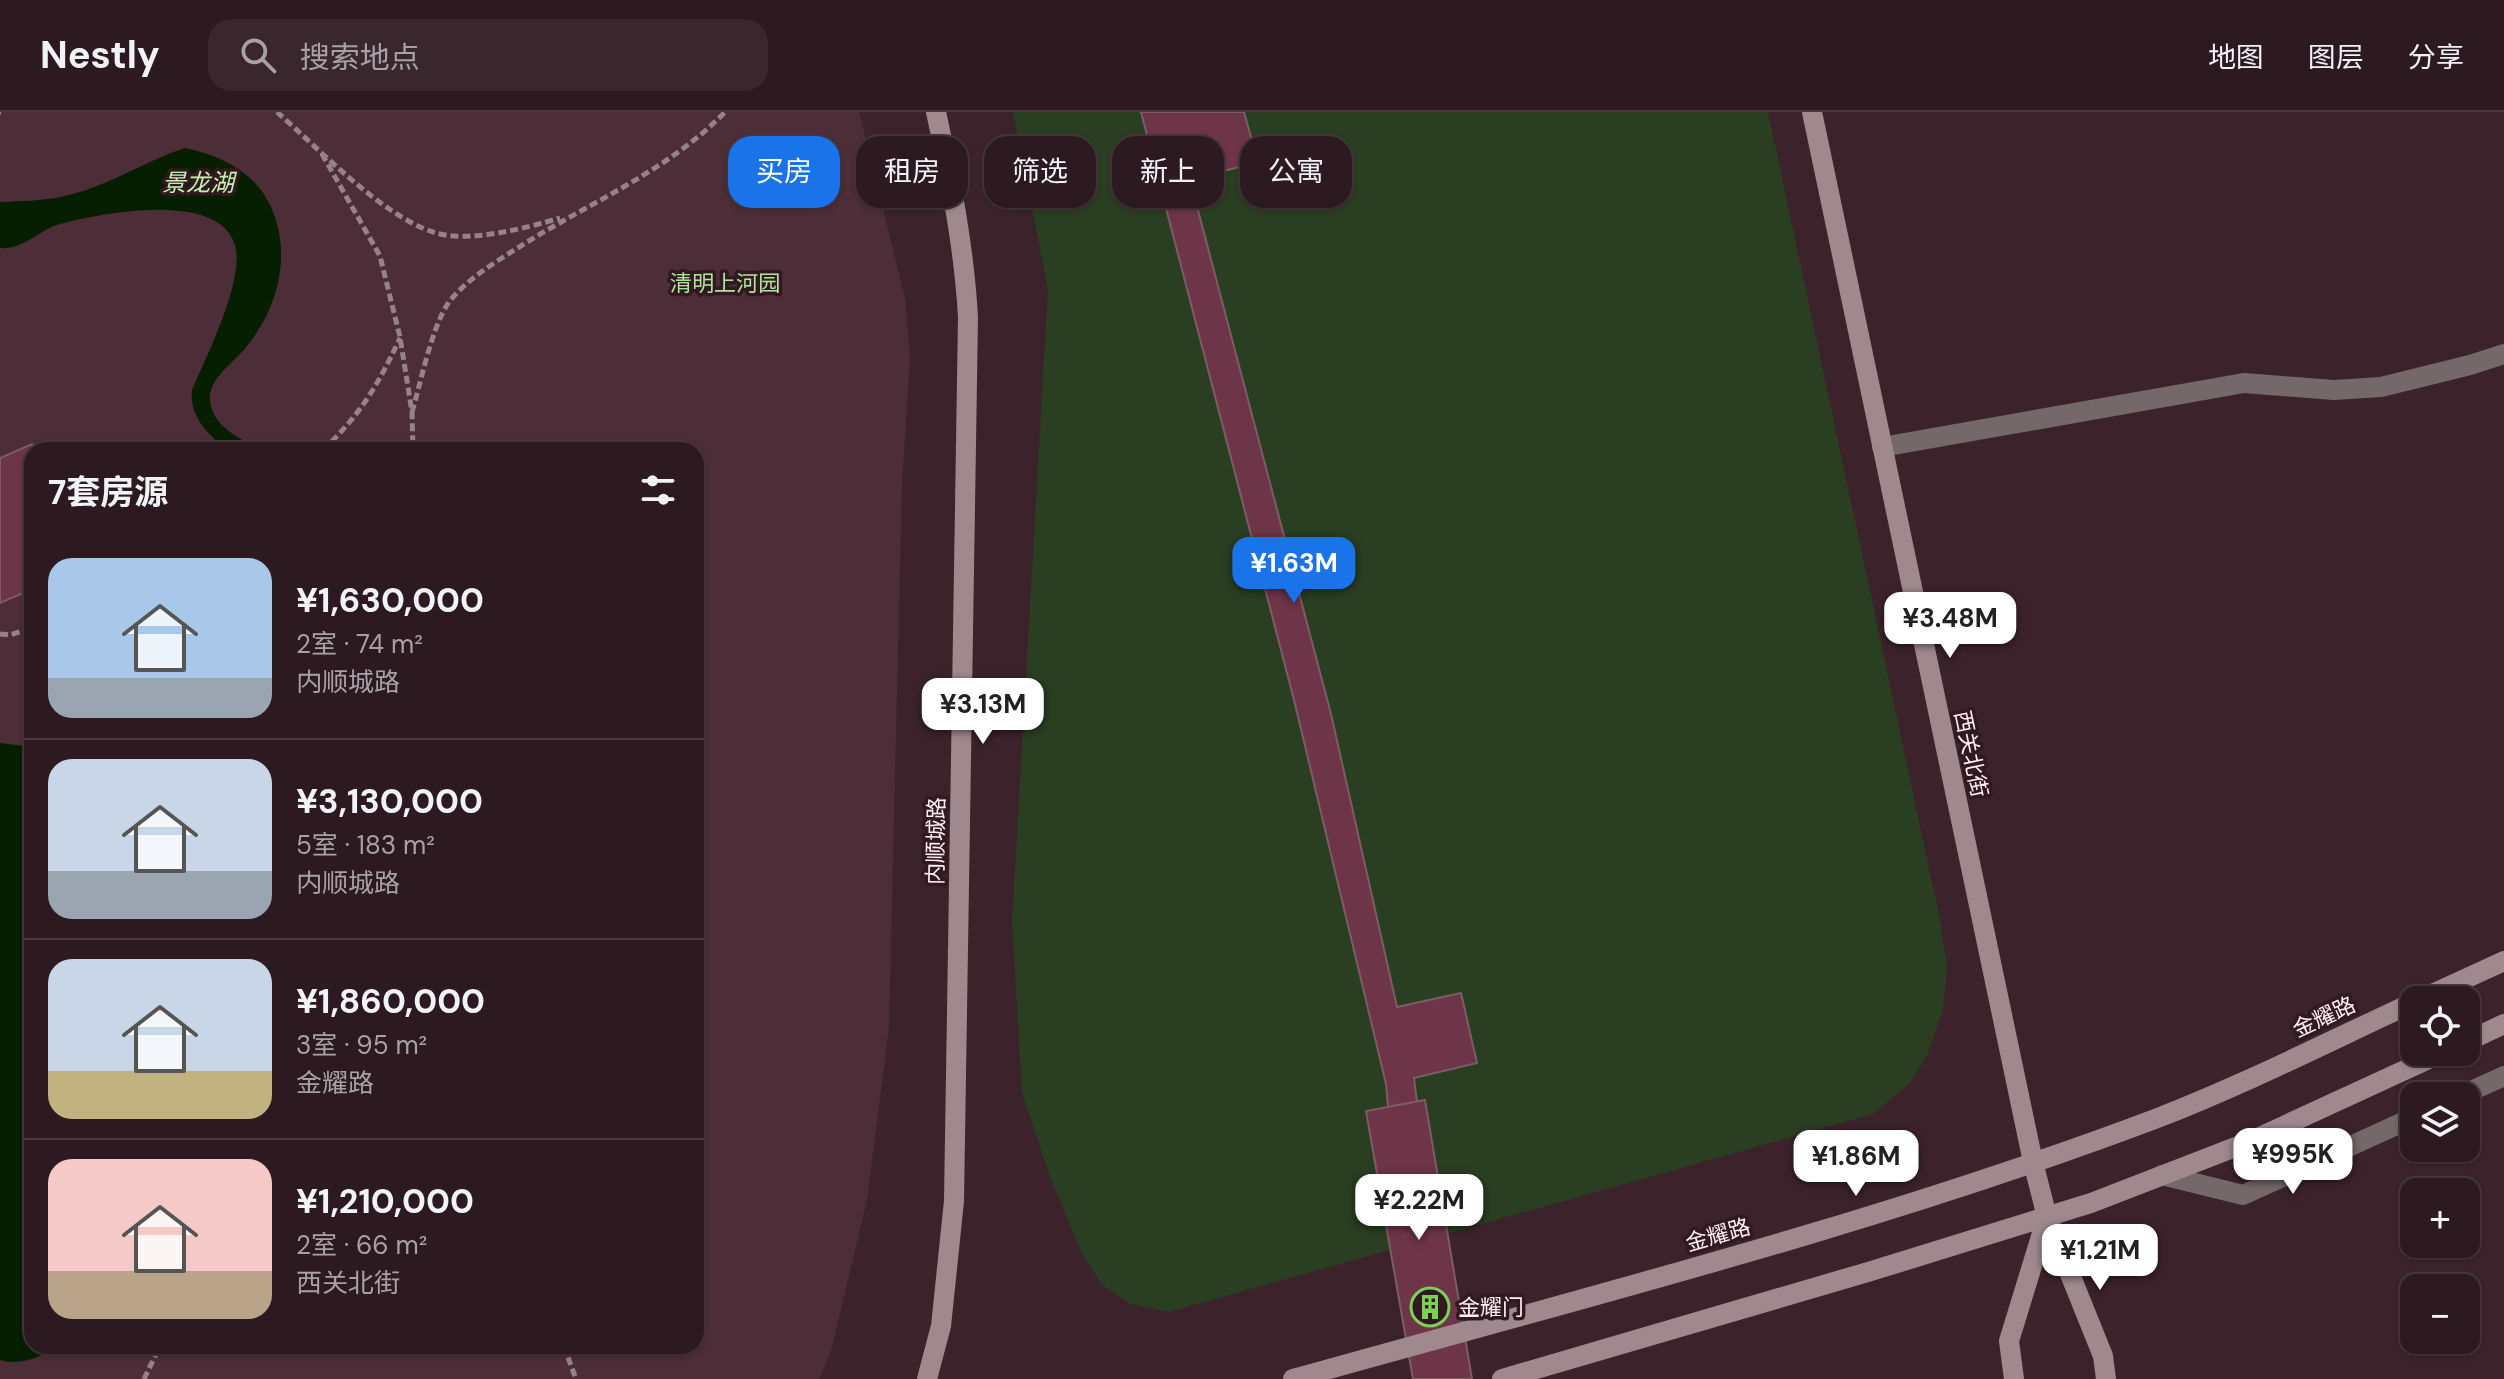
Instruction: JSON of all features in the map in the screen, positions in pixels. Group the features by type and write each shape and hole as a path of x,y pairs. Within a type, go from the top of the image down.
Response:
{"street":[{"name":"内顺城路","path":"927,1379 941,1326 954,1201 968,317 965,262 936,112"},
{"name":"西关北街","path":"1812,112 2033,1162 2047,1217 2103,1356 2106,1379"},
{"path":"1882,447 2244,383 2334,390 2381,387 2504,354"},
{"name":"金耀路","path":"2449,986 2504,961"},
{"name":"金耀路","path":"1293,1379 1843,1225 2033,1162 2199,1101 2400,1008"},
{"path":"2480,1035 2504,1024"},
{"path":"1502,1379 2047,1217 2251,1141 2414,1066"},
{"path":"2480,1087 2504,1076"},
{"path":"2162,1175 2243,1195 2400,1123"},
{"path":"2014,1379 2009,1341 2047,1217"}],"path":[{"path":"277,112 384,203 435,233 500,233 565,217"},
{"path":"412,412 438,327 449,303 466,285 565,217 633,182 699,138 725,112"},
{"path":"320,149 380,256 400,337 412,412 413,442"},
{"path":"331,442 376,389 400,337"},
{"path":"0,634 10,635 24,631"},
{"path":"144,1379 156,1354"},
{"path":"567,1354 576,1379"}],"shaded area":[{"name":"清明上河园","path":"0,112 859,112 865,136 856,136 856,208 883,208 905,298 910,359 902,484 889,1027 867,1200 831,1351 819,1379 0,1379"},
{"path":"1013,112 1768,112 1940,920 1947,968 1943,1010 1928,1053 1910,1083 1873,1114 1169,1312 1131,1304 1102,1285 1081,1252 1051,1179 1022,1093 1012,922 1048,290 1032,208 1096,208 1096,136 1018,136"}],"water":[{"name":"景龙湖","path":"185,148 234,166 262,192 276,221 281,259 274,296 258,330 218,377 211,392 210,400 216,418 246,442 218,442 201,424 192,400 192,390 222,318 234,278 237,260 235,245 225,228 207,217 183,211 129,211 60,224 24,243 0,248 0,202 52,198 84,191"},
{"path":"0,743 24,746 24,1354 42,1354 23,1361 0,1360"}],"building":[{"path":"1141,112 1244,112 1251,136 1240,136 1240,167 1224,171 1224,136 1147,136"},
{"path":"1166,208 1197,208 1331,714 1397,1007 1461,993 1477,1063 1414,1078 1417,1102 1388,1107 1386,1084 1294,700"},
{"path":"24,448 24,592 0,603 0,458"},
{"name":"金耀门","path":"1425,1100 1472,1379 1413,1379 1366,1111"}],"place":[{"name":"金耀门","path":"1430,1307"}]}
